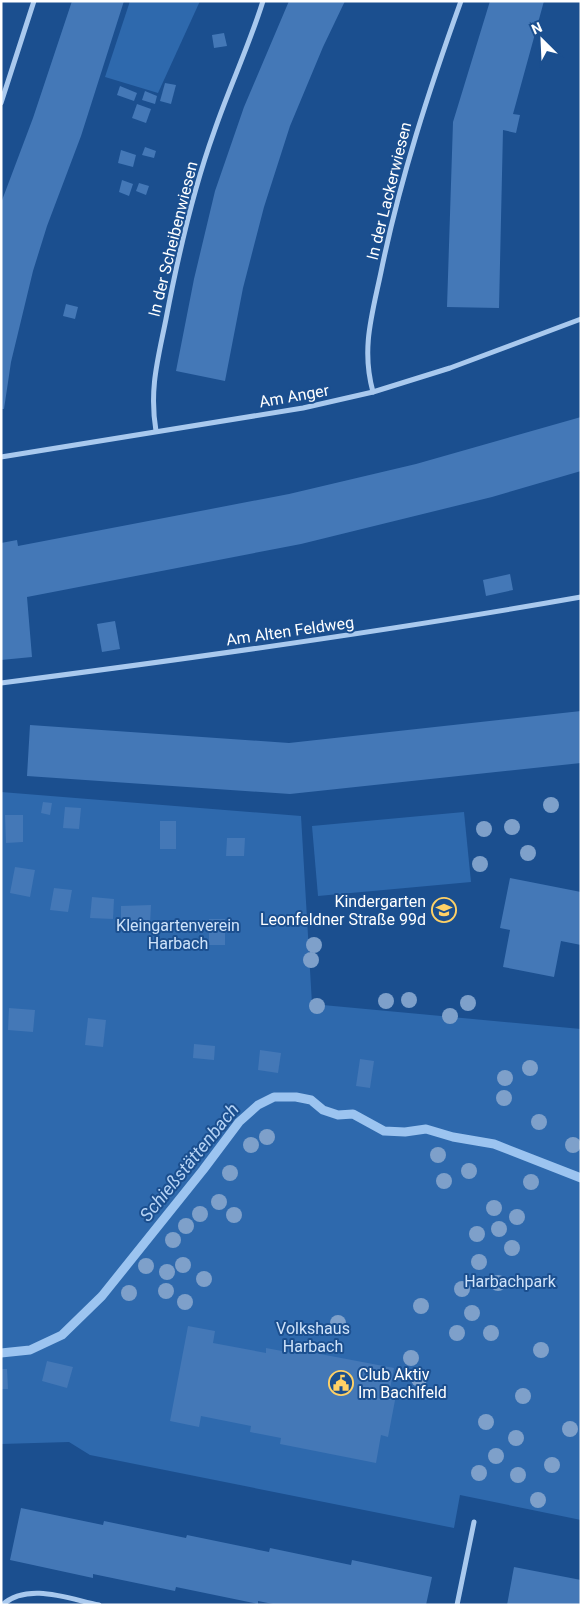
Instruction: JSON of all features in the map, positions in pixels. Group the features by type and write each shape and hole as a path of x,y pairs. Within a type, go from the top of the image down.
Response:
{"street":[{"path":"1,103 34,1"},
{"name":"In der Scheibenwiesen","path":"156,431 152,410 152,388 174,275 191,204 214,132 256,24 263,1"},
{"name":"In der Lackerwiesen","path":"373,392 368,376 366,358 369,330 386,249 404,173 424,107 461,1"},
{"name":"Am Anger","path":"1,457 303,408 373,392 450,368 581,318"},
{"name":"Am Alten Feldweg","path":"1,683 191,658 438,622 581,597"},
{"path":"457,1605 474,1522"},
{"path":"2,1605 6,1601 25,1594 44,1593 99,1605"}],"green space":[{"path":"130,1 200,1 158,93 105,77"},
{"path":"1,792 301,816 312,1004 581,1029 581,1520 460,1495 454,1528 90,1455 69,1442 1,1444"},
{"path":"464,812 471,882 318,896 312,826"}],"building":[{"path":"72,1 124,1 81,136 47,226 33,271 11,362 4,409 1,409 1,203 33,118"},
{"path":"289,1 345,1 323,47 290,126 264,207 243,288 225,381 176,371 194,279 215,191 244,107"},
{"path":"490,1 544,1 513,114 520,115 516,133 503,130 499,308 447,307 453,122"},
{"path":"224,33 227,46 214,48 212,35"},
{"path":"165,83 176,85 171,104 160,101"},
{"path":"120,86 137,93 134,101 117,95"},
{"path":"145,91 157,96 155,104 142,100"},
{"path":"137,104 151,109 146,123 132,118"},
{"path":"145,147 156,151 154,158 142,155"},
{"path":"121,150 136,155 133,167 118,163"},
{"path":"122,180 133,184 129,196 119,192"},
{"path":"139,183 149,186 146,195 136,191"},
{"path":"66,304 78,307 75,319 63,316"},
{"path":"581,417 581,471 492,497 301,544 27,597 32,657 1,660 1,543 17,540 18,546 289,494 416,464"},
{"path":"510,574 513,590 486,596 483,580"},
{"path":"115,621 120,649 102,652 97,624"},
{"path":"581,711 581,763 290,794 27,776 30,725 289,743"},
{"path":"43,802 52,803 50,815 41,813"},
{"path":"65,807 81,808 79,829 63,828"},
{"path":"5,815 23,815 23,842 6,843"},
{"path":"160,821 176,821 176,849 160,849"},
{"path":"227,838 245,838 244,856 226,856"},
{"path":"15,867 35,870 30,897 10,893"},
{"path":"510,878 581,892 581,945 561,941 554,977 503,967 510,930 500,928"},
{"path":"54,888 72,890 68,912 50,910"},
{"path":"92,897 114,899 113,919 90,918"},
{"path":"151,905 150,924 121,924 121,906"},
{"path":"209,919 225,919 225,945 209,945"},
{"path":"9,1008 35,1010 33,1032 8,1030"},
{"path":"88,1018 106,1020 103,1047 85,1045"},
{"path":"194,1044 215,1046 214,1060 193,1058"},
{"path":"260,1050 281,1053 278,1073 258,1070"},
{"path":"360,1059 374,1061 370,1088 356,1086"},
{"name":"Volkshaus Harbach","path":"188,1326 215,1331 213,1343 266,1353 266,1348 298,1354 299,1350 394,1368 389,1394 396,1395 388,1437 381,1435 376,1463 280,1444 281,1438 250,1432 251,1426 201,1416 199,1427 170,1421"},
{"path":"47,1361 73,1367 67,1388 42,1381"},
{"path":"1,1369 7,1369 8,1389 1,1389"},
{"path":"21,1508 103,1525 104,1521 186,1538 187,1535 269,1552 270,1548 351,1565 352,1560 432,1577 426,1605 278,1605 258,1601 258,1604 176,1587 175,1591 93,1574 93,1578 10,1560"},
{"path":"514,1567 581,1580 581,1605 507,1605"}],"waterway":[{"name":"Schießstättenbach","path":"1,1353 30,1350 62,1335 102,1296 239,1122 258,1105 274,1097 296,1097 311,1100 323,1110 338,1115 353,1114 384,1131 405,1132 426,1129 453,1137 494,1144 581,1178"}],"place":[{"name":"Kindergarten Leonfeldner Straße 99d","path":"444,910"},
{"name":"Club Aktiv Im Bachlfeld","path":"341,1383"}],"park label":[{"name":"Kleingartenverein Harbach","path":"178,934"},
{"name":"Harbachpark","path":"510,1281"}]}
